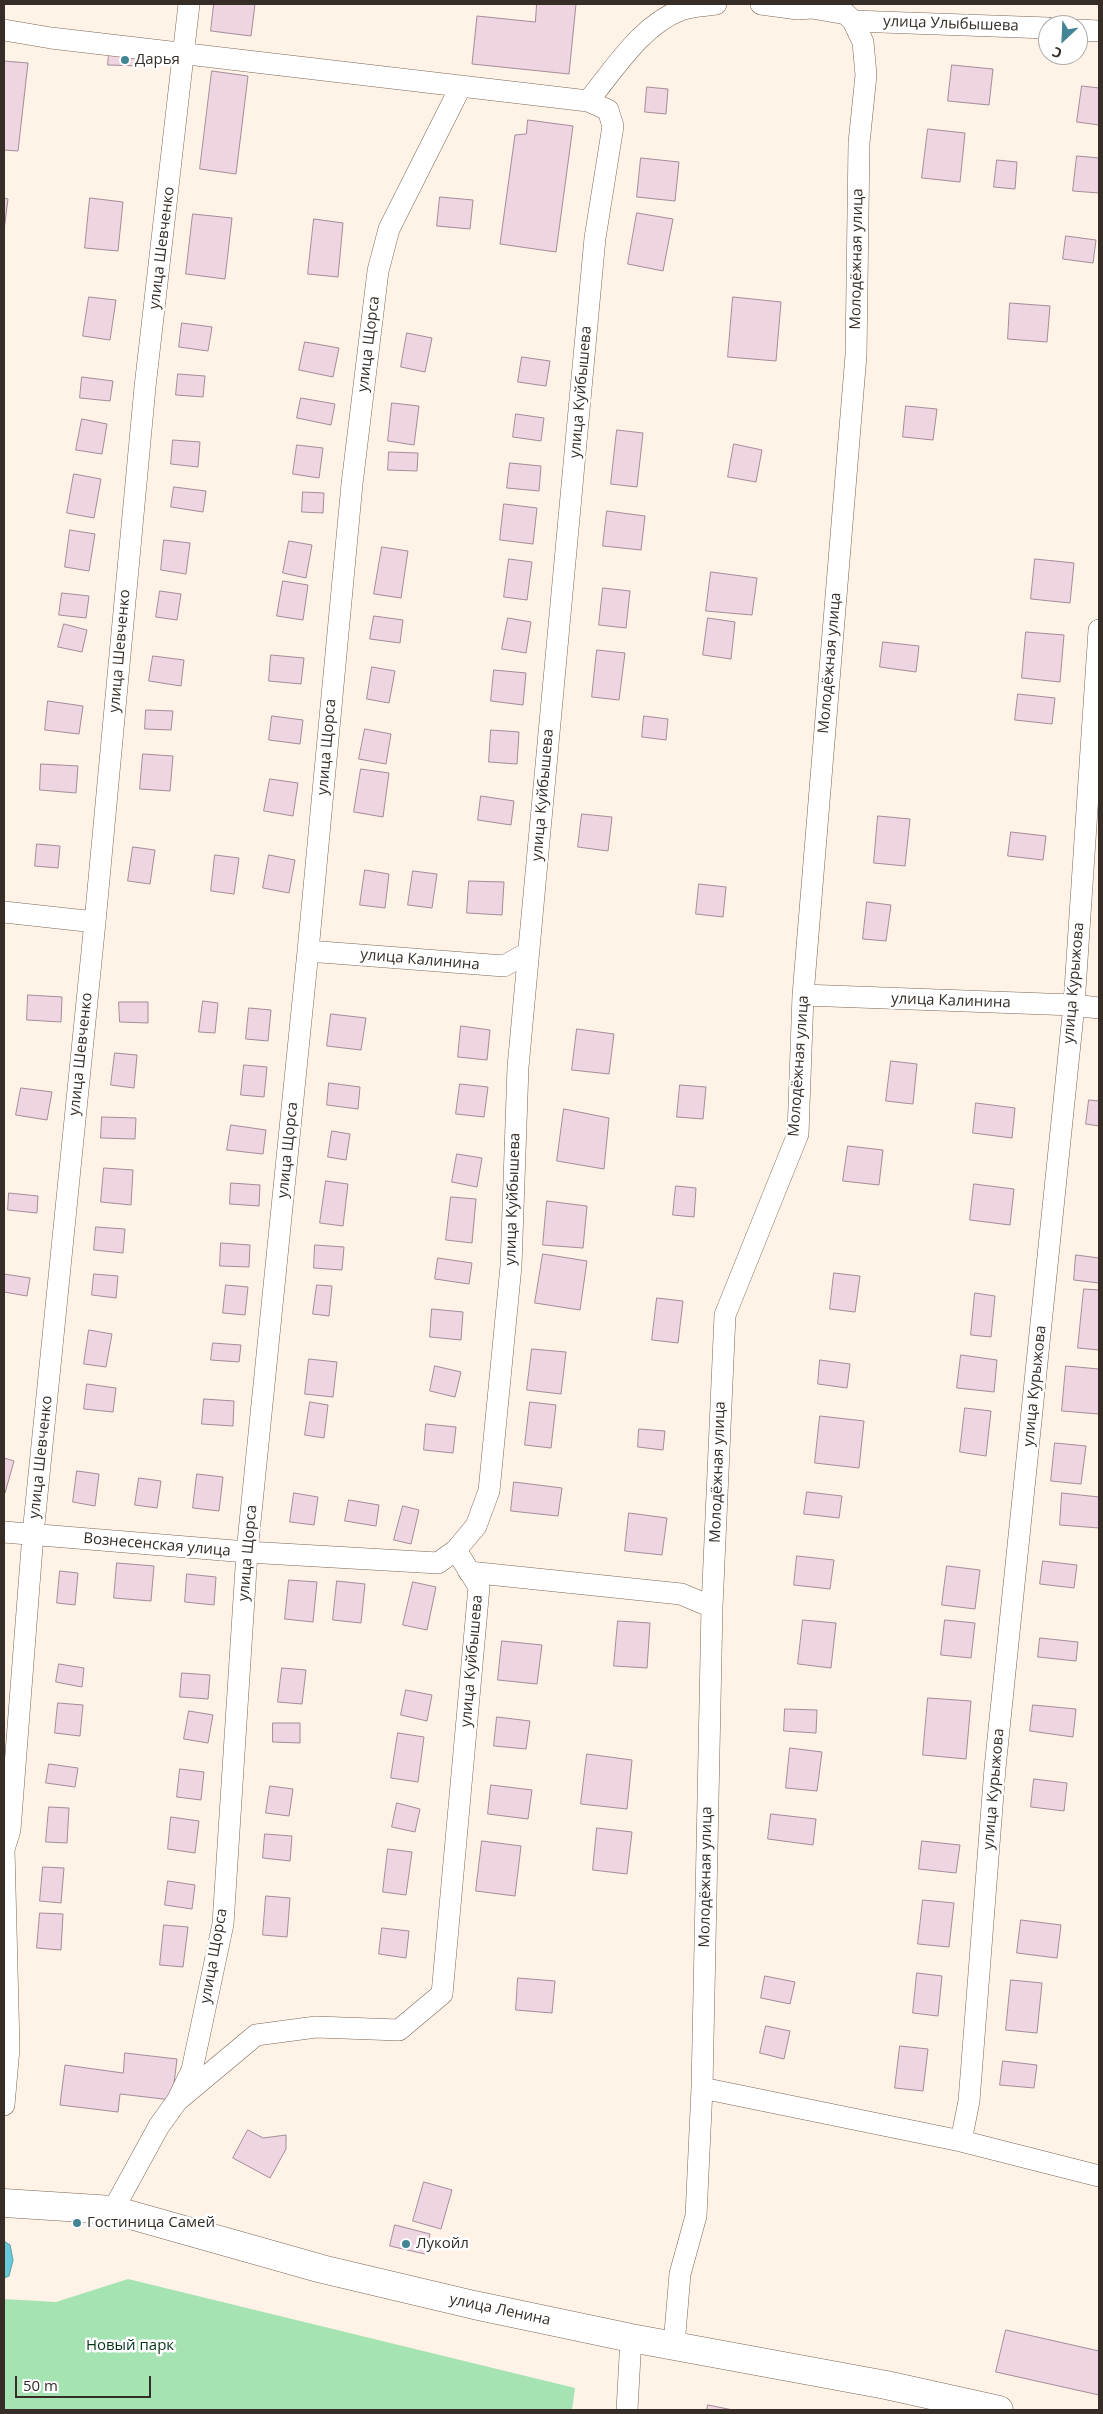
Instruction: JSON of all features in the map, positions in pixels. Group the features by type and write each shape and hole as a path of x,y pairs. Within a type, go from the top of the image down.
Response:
{"street":[{"name":"улица Шевченко","path":"4,2106 9,2048 4,1849 10,1830 33,1534 95,922 145,387 185,53 189,4"},
{"path":"4,30 51,38 588,102 641,38 654,26 681,10 716,4"},
{"path":"761,4 846,14 853,21"},
{"name":"улица Улыбышева","path":"853,21 1038,28"},
{"name":"Молодёжная улица","path":"674,2345 680,2274 696,2216 702,2088 712,1608 725,1315 798,1134 803,995 856,355 859,143 866,75 863,42 853,21"},
{"name":"улица Щорса","path":"113,2210 159,2126 177,2101 192,2070 223,1924 247,1552 308,951 352,484 378,271 389,229 461,86"},
{"name":"улица Куйбышева","path":"177,2101 256,2035 316,2027 399,2030 442,1994 479,1587 456,1550 476,1526 489,1491 511,1266 518,1067 595,238 613,126 608,110 588,102"},
{"name":"улица Курыжова","path":"961,2141 969,2101 995,1768 1074,1005 1099,630"},
{"path":"4,912 95,922"},
{"name":"улица Калинина","path":"308,951 504,966 529,952"},
{"name":"улица Калинина","path":"803,995 1074,1005 1099,1008"},
{"name":"Вознесенская улица","path":"4,1532 247,1552 438,1564 456,1550"},
{"path":"470,1572 681,1594 712,1608"},
{"path":"702,2088 961,2141 1099,2176"},
{"name":"улица Ленина","path":"4,2203 113,2210 322,2270 474,2306 631,2338 886,2385 998,2410"},
{"path":"628,2410 631,2338"}],"green space":[{"name":"Новый парк","path":"128,2279 575,2388 572,2410 4,2410 4,2299 56,2302"}],"water":[{"path":"4,2241 10,2245 13,2260 9,2276 4,2278"}],"building":[{"path":"214,4 255,4 251,36 211,31"},
{"path":"537,4 576,4 569,74 472,64 477,16 535,22"},
{"name":"Дарья","path":"109,54 143,55 142,66 108,65"},
{"path":"4,61 28,63 18,151 4,150"},
{"path":"952,65 993,69 989,105 948,101"},
{"path":"212,71 248,76 236,174 200,169"},
{"path":"1082,86 1099,88 1099,125 1077,122"},
{"path":"647,87 668,89 666,114 645,112"},
{"path":"528,120 573,126 556,252 500,244 515,135 526,134"},
{"path":"928,129 965,133 960,182 922,178"},
{"path":"1077,156 1099,158 1099,193 1073,191"},
{"path":"641,158 679,162 675,201 637,197"},
{"path":"997,160 1017,162 1015,189 994,187"},
{"path":"440,197 473,200 470,229 437,226"},
{"path":"4,198 8,199 4,230"},
{"path":"90,198 123,202 118,251 85,248"},
{"path":"637,213 673,219 663,271 628,264"},
{"path":"193,214 232,218 225,279 186,274"},
{"path":"314,219 343,223 338,277 308,274"},
{"path":"1066,236 1096,240 1093,263 1063,259"},
{"path":"89,297 116,300 110,340 83,336"},
{"path":"733,297 781,302 776,361 728,357"},
{"path":"1010,303 1050,306 1047,342 1008,339"},
{"path":"182,323 212,327 208,351 179,347"},
{"path":"407,333 432,338 425,372 401,367"},
{"path":"305,342 339,348 333,377 299,370"},
{"path":"522,357 550,361 546,386 518,382"},
{"path":"178,374 205,376 203,397 176,395"},
{"path":"82,377 113,381 110,401 80,398"},
{"path":"301,398 335,404 331,425 297,418"},
{"path":"392,403 419,406 414,445 388,441"},
{"path":"906,406 937,409 933,440 903,437"},
{"path":"516,414 544,418 541,441 513,437"},
{"path":"82,419 107,424 102,454 76,450"},
{"path":"617,430 643,433 637,487 611,484"},
{"path":"173,440 200,442 198,467 171,464"},
{"path":"734,444 762,450 756,482 728,477"},
{"path":"297,445 323,448 319,478 293,474"},
{"path":"389,452 418,453 417,471 388,470"},
{"path":"510,463 541,466 539,491 507,488"},
{"path":"74,474 101,479 94,518 67,513"},
{"path":"174,487 206,491 203,512 171,507"},
{"path":"303,492 324,493 323,513 302,512"},
{"path":"504,504 537,508 533,544 500,540"},
{"path":"607,511 645,516 641,550 603,546"},
{"path":"70,530 95,534 89,571 65,567"},
{"path":"164,540 190,543 186,574 161,570"},
{"path":"289,541 312,545 306,578 283,573"},
{"path":"382,547 408,551 401,598 374,594"},
{"path":"509,559 532,562 527,600 504,597"},
{"path":"1035,559 1074,563 1070,603 1031,599"},
{"path":"711,572 757,578 752,615 706,611"},
{"path":"283,581 308,585 303,620 277,616"},
{"path":"603,588 630,591 626,628 599,625"},
{"path":"160,591 181,594 177,620 156,617"},
{"path":"62,593 89,596 86,618 59,615"},
{"path":"374,616 403,620 400,643 370,639"},
{"path":"508,618 531,622 526,653 502,649"},
{"path":"708,618 735,622 731,659 703,655"},
{"path":"64,624 87,630 82,652 58,647"},
{"path":"1026,632 1064,635 1060,682 1022,678"},
{"path":"883,642 919,646 916,672 880,667"},
{"path":"597,650 625,653 619,700 592,697"},
{"path":"271,655 304,658 301,684 269,681"},
{"path":"153,656 184,660 181,686 149,681"},
{"path":"372,667 395,671 389,703 367,699"},
{"path":"494,670 526,673 523,705 491,701"},
{"path":"1018,694 1055,698 1052,724 1015,720"},
{"path":"48,701 83,706 79,734 45,730"},
{"path":"146,710 173,711 171,730 145,729"},
{"path":"272,716 303,720 300,744 269,740"},
{"path":"644,716 668,719 666,740 642,737"},
{"path":"365,729 391,734 386,764 359,759"},
{"path":"491,730 519,732 517,764 489,762"},
{"path":"143,754 173,756 170,791 140,789"},
{"path":"41,764 78,766 76,793 40,790"},
{"path":"361,769 389,773 383,817 354,812"},
{"path":"270,779 298,783 293,816 264,811"},
{"path":"481,796 514,801 511,825 478,820"},
{"path":"582,814 612,817 608,851 578,847"},
{"path":"878,816 910,819 905,866 874,863"},
{"path":"1011,832 1046,836 1043,860 1008,856"},
{"path":"37,844 60,846 58,868 35,866"},
{"path":"133,847 155,850 150,884 128,881"},
{"path":"215,855 239,858 234,894 211,891"},
{"path":"269,855 295,860 289,893 263,888"},
{"path":"365,870 389,874 385,908 360,905"},
{"path":"413,871 437,874 432,908 408,905"},
{"path":"469,881 504,882 502,915 467,913"},
{"path":"699,884 726,887 723,917 696,914"},
{"path":"867,902 891,905 886,941 863,939"},
{"path":"28,995 62,997 61,1022 27,1020"},
{"path":"203,1001 218,1003 215,1033 199,1032"},
{"path":"119,1002 148,1002 148,1023 120,1022"},
{"path":"249,1008 271,1010 268,1041 246,1039"},
{"path":"331,1014 366,1018 361,1050 327,1046"},
{"path":"461,1026 490,1030 487,1060 458,1057"},
{"path":"577,1029 614,1034 609,1074 572,1070"},
{"path":"115,1053 137,1055 134,1088 111,1085"},
{"path":"891,1061 917,1064 913,1104 886,1101"},
{"path":"244,1065 267,1067 264,1097 241,1095"},
{"path":"329,1083 360,1087 358,1109 327,1105"},
{"path":"460,1084 488,1087 484,1117 456,1114"},
{"path":"680,1085 706,1087 703,1119 677,1117"},
{"path":"21,1088 52,1092 47,1120 16,1115"},
{"path":"1089,1100 1099,1101 1099,1126 1086,1124"},
{"path":"976,1103 1015,1108 1012,1138 973,1133"},
{"path":"564,1109 609,1118 604,1169 557,1161"},
{"path":"102,1117 136,1118 135,1139 101,1138"},
{"path":"231,1125 266,1130 263,1154 227,1150"},
{"path":"332,1131 350,1134 346,1160 328,1157"},
{"path":"848,1146 883,1150 879,1185 843,1181"},
{"path":"457,1154 482,1158 477,1187 452,1182"},
{"path":"104,1168 133,1170 131,1205 101,1202"},
{"path":"326,1181 348,1184 343,1226 320,1223"},
{"path":"231,1183 260,1185 259,1206 230,1204"},
{"path":"974,1184 1014,1189 1010,1225 970,1220"},
{"path":"676,1186 696,1188 694,1217 673,1215"},
{"path":"9,1193 38,1196 37,1213 8,1210"},
{"path":"451,1197 476,1199 472,1243 446,1240"},
{"path":"547,1201 587,1206 583,1248 543,1245"},
{"path":"96,1227 125,1229 123,1253 94,1250"},
{"path":"221,1243 250,1245 249,1267 220,1266"},
{"path":"315,1245 344,1247 342,1270 314,1268"},
{"path":"543,1254 587,1261 580,1310 535,1303"},
{"path":"1076,1255 1099,1258 1099,1283 1074,1280"},
{"path":"438,1258 472,1263 469,1284 435,1279"},
{"path":"834,1273 860,1276 855,1312 830,1309"},
{"path":"4,1274 30,1278 27,1296 4,1292"},
{"path":"94,1274 118,1276 116,1298 92,1295"},
{"path":"226,1285 248,1287 245,1315 223,1313"},
{"path":"317,1285 332,1286 329,1316 313,1314"},
{"path":"1084,1289 1099,1290 1099,1350 1078,1348"},
{"path":"975,1293 995,1296 991,1337 971,1335"},
{"path":"657,1298 683,1301 678,1343 652,1340"},
{"path":"432,1309 463,1312 461,1340 430,1337"},
{"path":"89,1330 112,1334 106,1367 84,1364"},
{"path":"213,1343 241,1345 239,1362 211,1360"},
{"path":"532,1349 566,1352 561,1394 527,1390"},
{"path":"961,1355 997,1360 994,1392 957,1388"},
{"path":"309,1359 337,1362 333,1397 305,1394"},
{"path":"820,1360 850,1364 847,1388 818,1384"},
{"path":"435,1366 461,1372 455,1397 430,1391"},
{"path":"1066,1366 1099,1369 1099,1414 1062,1411"},
{"path":"87,1384 116,1388 113,1412 84,1409"},
{"path":"204,1399 234,1401 233,1426 202,1424"},
{"path":"310,1402 328,1405 324,1438 305,1435"},
{"path":"530,1402 556,1405 551,1448 525,1445"},
{"path":"965,1408 991,1411 986,1456 960,1452"},
{"path":"820,1416 864,1421 859,1468 815,1463"},
{"path":"426,1424 456,1427 453,1453 424,1450"},
{"path":"639,1429 665,1431 663,1450 638,1447"},
{"path":"1055,1443 1086,1446 1081,1484 1051,1481"},
{"path":"4,1458 14,1461 5,1493 4,1493"},
{"path":"77,1471 99,1474 95,1506 73,1502"},
{"path":"197,1474 223,1477 219,1511 193,1508"},
{"path":"139,1478 161,1481 157,1508 135,1505"},
{"path":"514,1482 562,1488 558,1516 511,1511"},
{"path":"807,1492 842,1496 839,1518 804,1514"},
{"path":"294,1493 318,1497 314,1525 290,1522"},
{"path":"1062,1493 1099,1497 1099,1528 1060,1525"},
{"path":"349,1500 379,1505 376,1526 345,1521"},
{"path":"403,1506 419,1510 411,1544 394,1540"},
{"path":"629,1513 667,1518 662,1555 625,1551"},
{"path":"797,1556 834,1560 830,1589 794,1585"},
{"path":"1043,1561 1077,1565 1074,1588 1040,1584"},
{"path":"117,1563 154,1566 151,1601 114,1598"},
{"path":"947,1566 980,1570 975,1609 942,1605"},
{"path":"60,1571 78,1573 75,1605 57,1603"},
{"path":"187,1574 216,1577 214,1605 185,1602"},
{"path":"289,1580 317,1582 313,1622 285,1619"},
{"path":"337,1581 365,1584 361,1623 333,1620"},
{"path":"413,1582 436,1587 427,1630 403,1625"},
{"path":"803,1620 836,1623 831,1668 798,1664"},
{"path":"945,1620 975,1623 971,1658 941,1655"},
{"path":"618,1621 650,1623 647,1668 614,1666"},
{"path":"1040,1638 1078,1642 1076,1661 1038,1657"},
{"path":"502,1641 542,1645 537,1684 498,1680"},
{"path":"59,1664 84,1668 82,1687 56,1682"},
{"path":"282,1668 306,1670 302,1704 278,1702"},
{"path":"182,1673 210,1675 208,1699 180,1697"},
{"path":"406,1690 432,1695 427,1721 401,1715"},
{"path":"928,1698 971,1701 966,1759 923,1755"},
{"path":"58,1703 83,1705 80,1736 55,1733"},
{"path":"1033,1705 1076,1709 1073,1737 1030,1731"},
{"path":"785,1709 817,1710 816,1733 784,1731"},
{"path":"189,1711 213,1715 208,1743 184,1739"},
{"path":"497,1717 530,1721 526,1749 494,1746"},
{"path":"273,1723 300,1723 300,1743 273,1742"},
{"path":"398,1733 424,1737 418,1782 391,1778"},
{"path":"790,1748 822,1752 817,1791 786,1788"},
{"path":"587,1754 632,1760 627,1809 581,1804"},
{"path":"49,1764 78,1768 75,1787 46,1783"},
{"path":"180,1769 204,1772 201,1800 177,1797"},
{"path":"1034,1779 1067,1783 1064,1811 1031,1807"},
{"path":"491,1785 532,1790 528,1819 488,1814"},
{"path":"270,1786 293,1789 289,1816 266,1813"},
{"path":"397,1803 420,1809 415,1832 392,1827"},
{"path":"49,1807 69,1808 67,1843 46,1842"},
{"path":"771,1814 816,1819 813,1845 768,1839"},
{"path":"171,1817 199,1821 195,1853 168,1849"},
{"path":"597,1828 632,1832 627,1874 593,1870"},
{"path":"265,1834 292,1836 290,1861 263,1858"},
{"path":"482,1841 521,1846 515,1896 476,1891"},
{"path":"922,1841 960,1845 956,1873 919,1869"},
{"path":"388,1849 412,1852 406,1895 383,1892"},
{"path":"43,1867 64,1868 61,1903 40,1901"},
{"path":"168,1881 195,1885 192,1909 165,1905"},
{"path":"266,1896 290,1898 287,1937 263,1935"},
{"path":"923,1900 954,1903 949,1947 918,1944"},
{"path":"40,1913 63,1914 61,1950 37,1948"},
{"path":"1021,1920 1061,1925 1057,1958 1017,1953"},
{"path":"164,1925 188,1927 183,1967 160,1965"},
{"path":"382,1928 409,1931 406,1958 379,1954"},
{"path":"917,1973 942,1976 938,2016 913,2013"},
{"path":"765,1976 795,1982 790,2004 761,1998"},
{"path":"518,1978 555,1981 552,2013 516,2010"},
{"path":"1011,1980 1042,1983 1037,2033 1006,2030"},
{"path":"766,2026 790,2031 784,2059 760,2053"},
{"path":"900,2046 928,2049 923,2091 895,2088"},
{"path":"125,2053 177,2059 172,2100 120,2094 118,2112 60,2105 65,2065 123,2073"},
{"path":"1003,2061 1037,2065 1034,2088 1000,2085"},
{"path":"248,2130 263,2138 286,2135 286,2149 270,2178 233,2158"},
{"path":"424,2182 452,2190 441,2229 413,2221"},
{"path":"395,2225 430,2234 425,2254 390,2246"},
{"path":"1006,2330 1099,2351 1099,2395 996,2372"},
{"path":"708,2405 733,2410 707,2410"}],"place":[{"name":"Дарья","path":"125,60"},
{"name":"Гостиница Самей","path":"77,2223"},
{"name":"Лукойл","path":"406,2244"}]}
